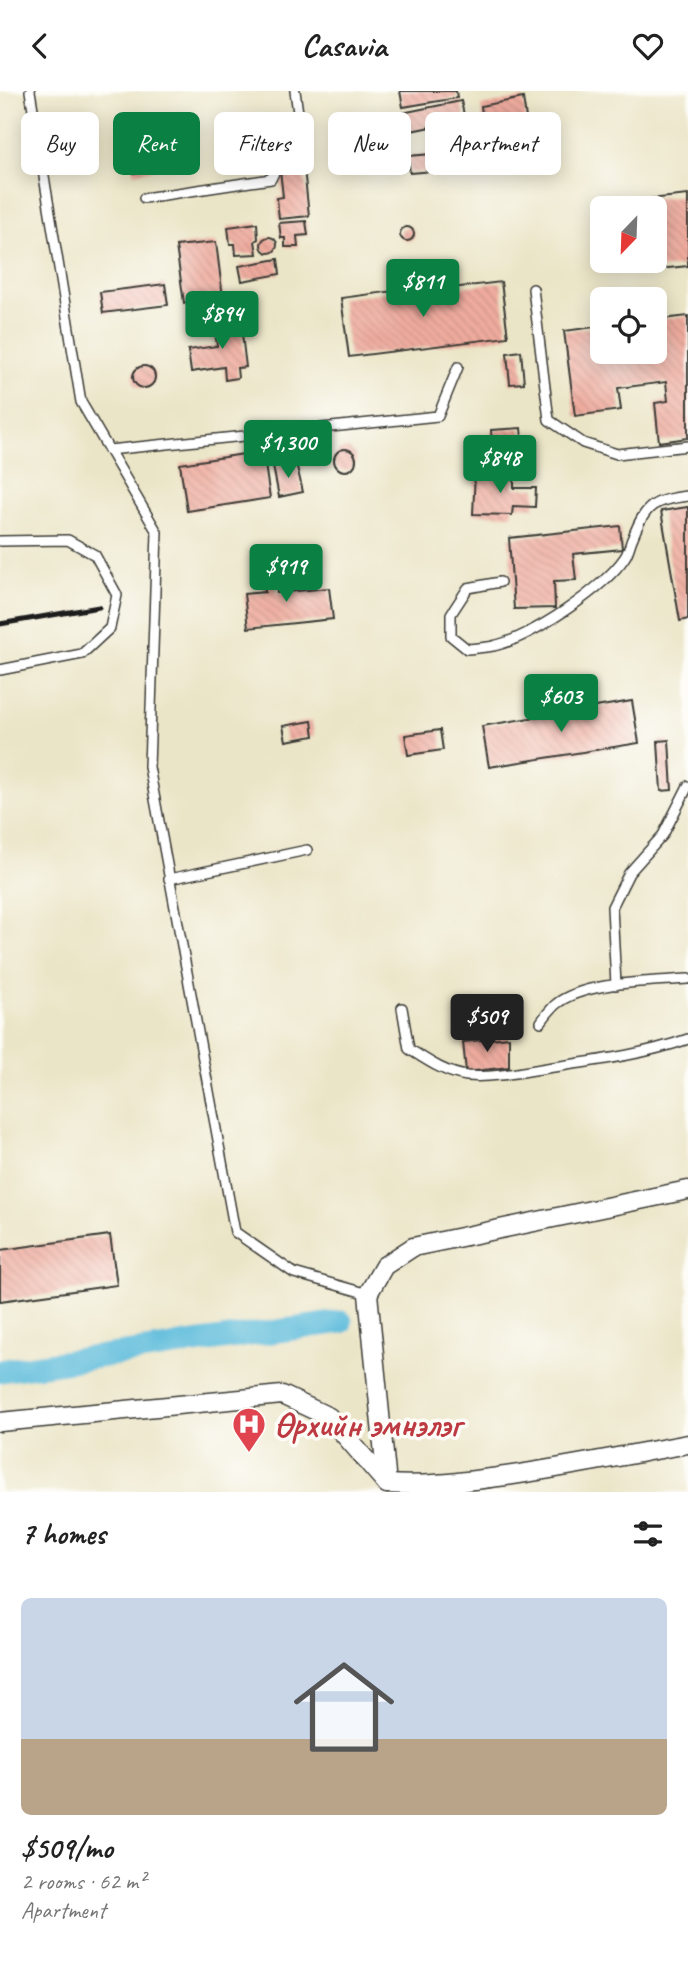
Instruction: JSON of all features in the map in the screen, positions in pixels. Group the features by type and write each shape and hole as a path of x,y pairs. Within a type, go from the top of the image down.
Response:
{"street":[{"path":"388,1488 368,1294 384,1266 413,1247 688,1190"},
{"path":"0,1422 282,1395 329,1417 388,1488"},
{"path":"388,1488 540,1471 688,1444"}],"lane":[{"path":"30,91 81,402 157,532 149,767 235,1232 294,1273 368,1294"},
{"path":"144,198 271,179 299,120 295,91"},
{"path":"533,289 549,420 583,443 617,454 688,446"},
{"path":"109,450 438,416 458,367"},
{"path":"500,582 468,588 451,614 451,636 467,649 494,646 524,635 573,605 604,580 625,557 641,516 652,506 668,499 688,496"},
{"path":"0,541 68,540 95,555 117,595 110,628 82,654 0,670"},
{"path":"617,985 612,908 628,873 663,835 688,786"},
{"path":"169,879 307,850"},
{"path":"541,1022 555,1005 568,997 607,985 688,979"},
{"path":"402,1008 410,1049 440,1069 467,1076 505,1075 605,1059 664,1048 688,1039"}],"building":[{"path":"400,91 456,91 457,98 403,107"},
{"path":"523,98 525,112 482,112 481,106"},
{"path":"461,101 463,112 425,112 425,128 411,131 411,112 407,112"},
{"path":"425,155 425,172 411,173 411,156"},
{"path":"281,175 305,175 309,216 279,219 277,198 283,197"},
{"path":"688,195 688,266 667,268 667,197"},
{"path":"306,221 308,235 297,236 298,247 285,247 285,238 281,238 279,223"},
{"path":"257,223 257,254 236,255 235,244 230,244 228,227"},
{"path":"404,227 410,227 414,234 410,241 404,241 400,237 400,231"},
{"path":"269,237 277,245 269,253 261,245"},
{"path":"216,242 223,298 184,303 176,246"},
{"path":"278,259 280,274 242,281 239,266"},
{"path":"501,282 508,337 349,357 341,298"},
{"path":"165,284 168,305 103,313 100,292"},
{"path":"688,316 688,438 659,442 655,403 668,401 666,382 618,388 621,410 575,416 564,331 590,328 590,364 667,364 667,318"},
{"path":"240,318 246,367 237,368 238,378 225,380 224,367 191,372 188,350 217,346 214,322"},
{"path":"521,351 524,383 510,384 507,353"},
{"path":"144,366 154,373 155,377 148,387 144,388 134,381 133,377 140,367"},
{"path":"521,428 524,460 481,464 478,447 492,446 491,430"},
{"path":"345,449 355,456 356,460 349,470 345,471 335,464 334,460 341,450"},
{"path":"263,451 270,498 187,511 180,464"},
{"path":"296,463 303,492 279,497 273,466"},
{"path":"475,473 514,474 514,488 536,488 535,507 513,506 512,515 473,514"},
{"path":"688,507 688,619 680,621 661,511"},
{"path":"620,526 622,549 573,554 576,580 554,581 555,608 514,609 509,538"},
{"path":"273,562 277,593 329,588 333,619 248,628 244,594 265,592 262,564"},
{"path":"632,701 639,743 489,767 482,726"},
{"path":"312,721 314,736 286,741 283,726"},
{"path":"440,730 443,750 408,755 405,735"},
{"path":"669,740 672,790 661,791 658,741"},
{"path":"509,1037 509,1067 466,1072 463,1042"},
{"path":"110,1235 117,1285 0,1301 0,1250"}],"waterway":[{"path":"0,1371 341,1322"}],"railway":[{"path":"0,624 99,607"}],"place":[{"name":"Өрхийн эмнэлэг","path":"249,1454"}]}
